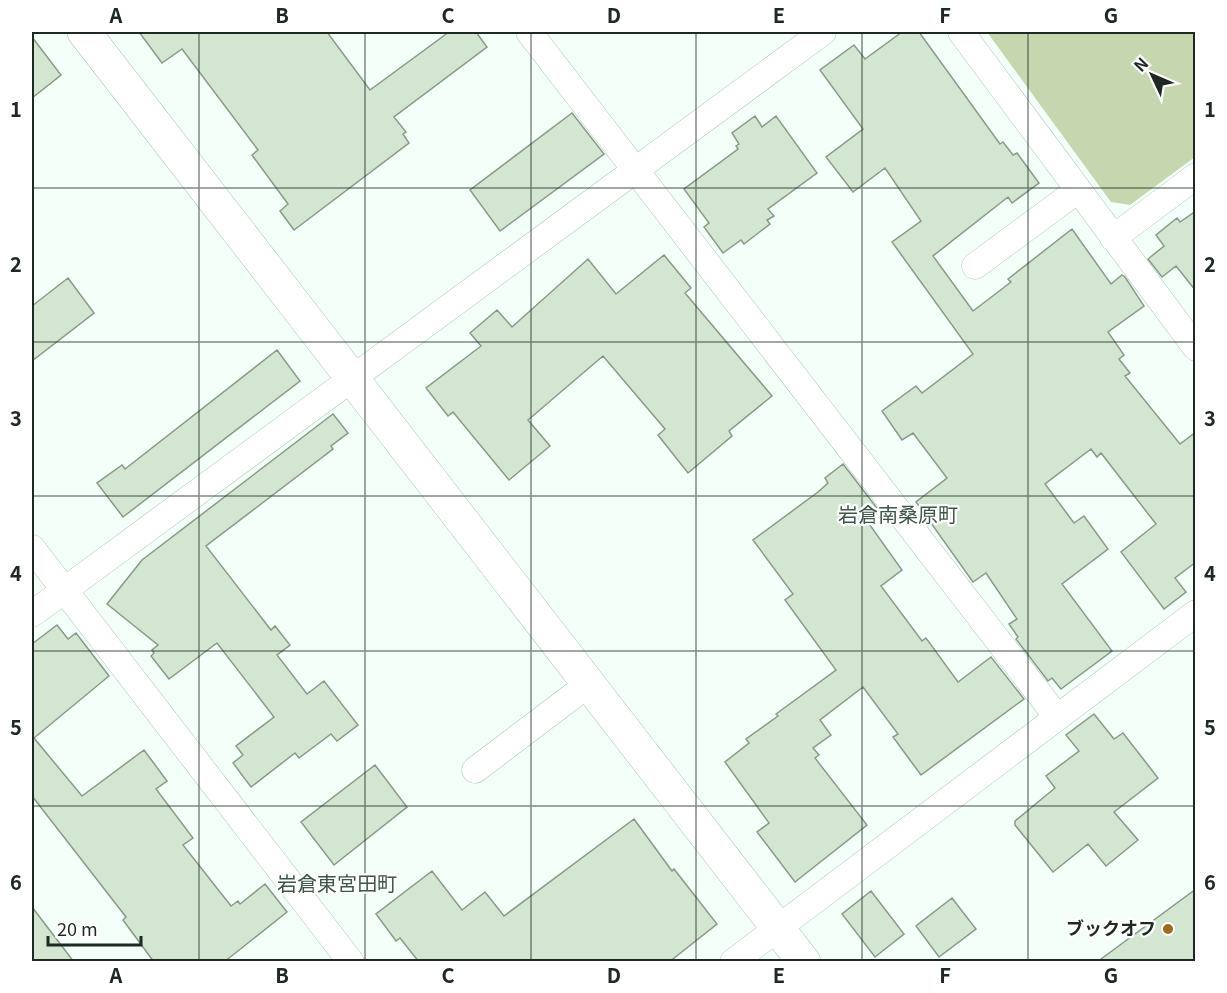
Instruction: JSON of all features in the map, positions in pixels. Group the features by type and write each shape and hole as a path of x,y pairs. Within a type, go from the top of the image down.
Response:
{"street":[{"path":"84,32 804,962"},
{"path":"529,32 1057,717"},
{"path":"32,614 823,32"},
{"path":"961,32 1196,348"},
{"path":"1113,238 1196,176"},
{"path":"975,266 1078,190"},
{"path":"32,548 351,962"},
{"path":"733,962 1196,613"},
{"path":"475,770 590,683"}],"green space":[{"path":"987,32 1195,32 1195,157 1130,205 1111,202"}],"building":[{"path":"139,32 327,32 370,90 449,32 476,32 487,47 394,117 406,132 403,134 409,143 294,230 280,211 288,204 252,155 258,150 182,49 162,63"},
{"path":"902,32 919,32 1000,144 1003,142 1013,155 1017,153 1039,183 1012,203 1008,197 933,256 973,311 1011,282 1008,279 1072,229 1111,284 1122,275 1125,277 1144,306 1108,332 1124,355 1119,359 1130,373 1125,376 1180,444 1196,432 1196,562 1175,578 1186,592 1164,609 1121,552 1156,524 1101,453 1097,457 1091,449 1045,484 1074,523 1084,516 1108,549 1062,584 1112,651 1061,689 1052,678 1048,681 1016,639 1018,637 1009,624 1017,619 986,573 973,582 916,502 947,478 913,433 902,440 882,411 916,386 922,393 973,354 892,242 921,221 885,168 853,192 826,157 863,129 820,70 854,45 865,59"},
{"path":"32,37 61,75 32,98"},
{"path":"572,113 604,154 500,231 470,190"},
{"path":"755,116 762,127 776,116 817,173 768,209 774,216 767,220 770,224 744,244 741,240 723,253 704,227 709,223 684,189 738,149 736,146 739,144 732,133"},
{"path":"1196,211 1196,291 1176,266 1162,277 1148,259 1164,246 1156,235 1177,218 1180,222"},
{"path":"664,255 691,288 685,293 772,396 729,431 732,436 688,473 658,435 665,429 603,356 528,420 550,446 509,480 453,412 448,416 426,388 481,346 470,333 497,310 512,327 588,259 616,294"},
{"path":"68,278 94,313 32,361 32,306"},
{"path":"277,350 300,381 123,517 97,483 122,465 125,469"},
{"path":"333,414 348,433 331,446 333,449 206,546 271,630 275,626 290,645 277,655 307,694 324,681 358,725 337,741 331,734 299,758 295,753 251,787 233,763 243,755 236,746 274,717 217,643 169,679 151,656 154,653 152,650 158,645 107,604 142,560"},
{"path":"843,464 880,512 867,521 902,570 881,586 922,641 926,638 958,682 991,657 1024,699 921,775 893,737 898,734 863,687 820,720 831,735 813,748 819,755 815,758 867,825 795,882 757,832 769,823 725,762 749,743 746,739 778,716 776,714 836,670 785,600 793,594 753,540 818,492 828,483 825,478"},
{"path":"57,625 68,639 76,633 109,676 34,738 82,796 144,750 167,781 156,789 193,838 183,845 231,906 238,901 240,904 265,884 287,912 224,962 154,962 123,920 126,917 32,796 32,644"},
{"path":"1094,714 1114,739 1123,733 1158,778 1114,812 1138,840 1106,866 1088,844 1053,872 1015,825 1015,821 1055,788 1046,776 1079,751 1066,735"},
{"path":"375,765 407,807 334,865 301,822"},
{"path":"634,819 672,871 674,869 717,924 669,962 419,962 400,938 396,941 376,914 432,871 462,910 485,892 504,916"},
{"name":"ブックオフ","path":"1196,889 1196,962 1097,962"},
{"path":"871,891 904,934 875,957 842,914"},
{"path":"952,898 976,929 939,957 916,926"},
{"path":"32,907 74,962 32,962"}],"place":[{"name":"ブックオフ","path":"1168,929"}],"district":[{"name":"岩倉南桑原町","path":"898,515"},
{"name":"岩倉東宮田町","path":"337,884"}]}
